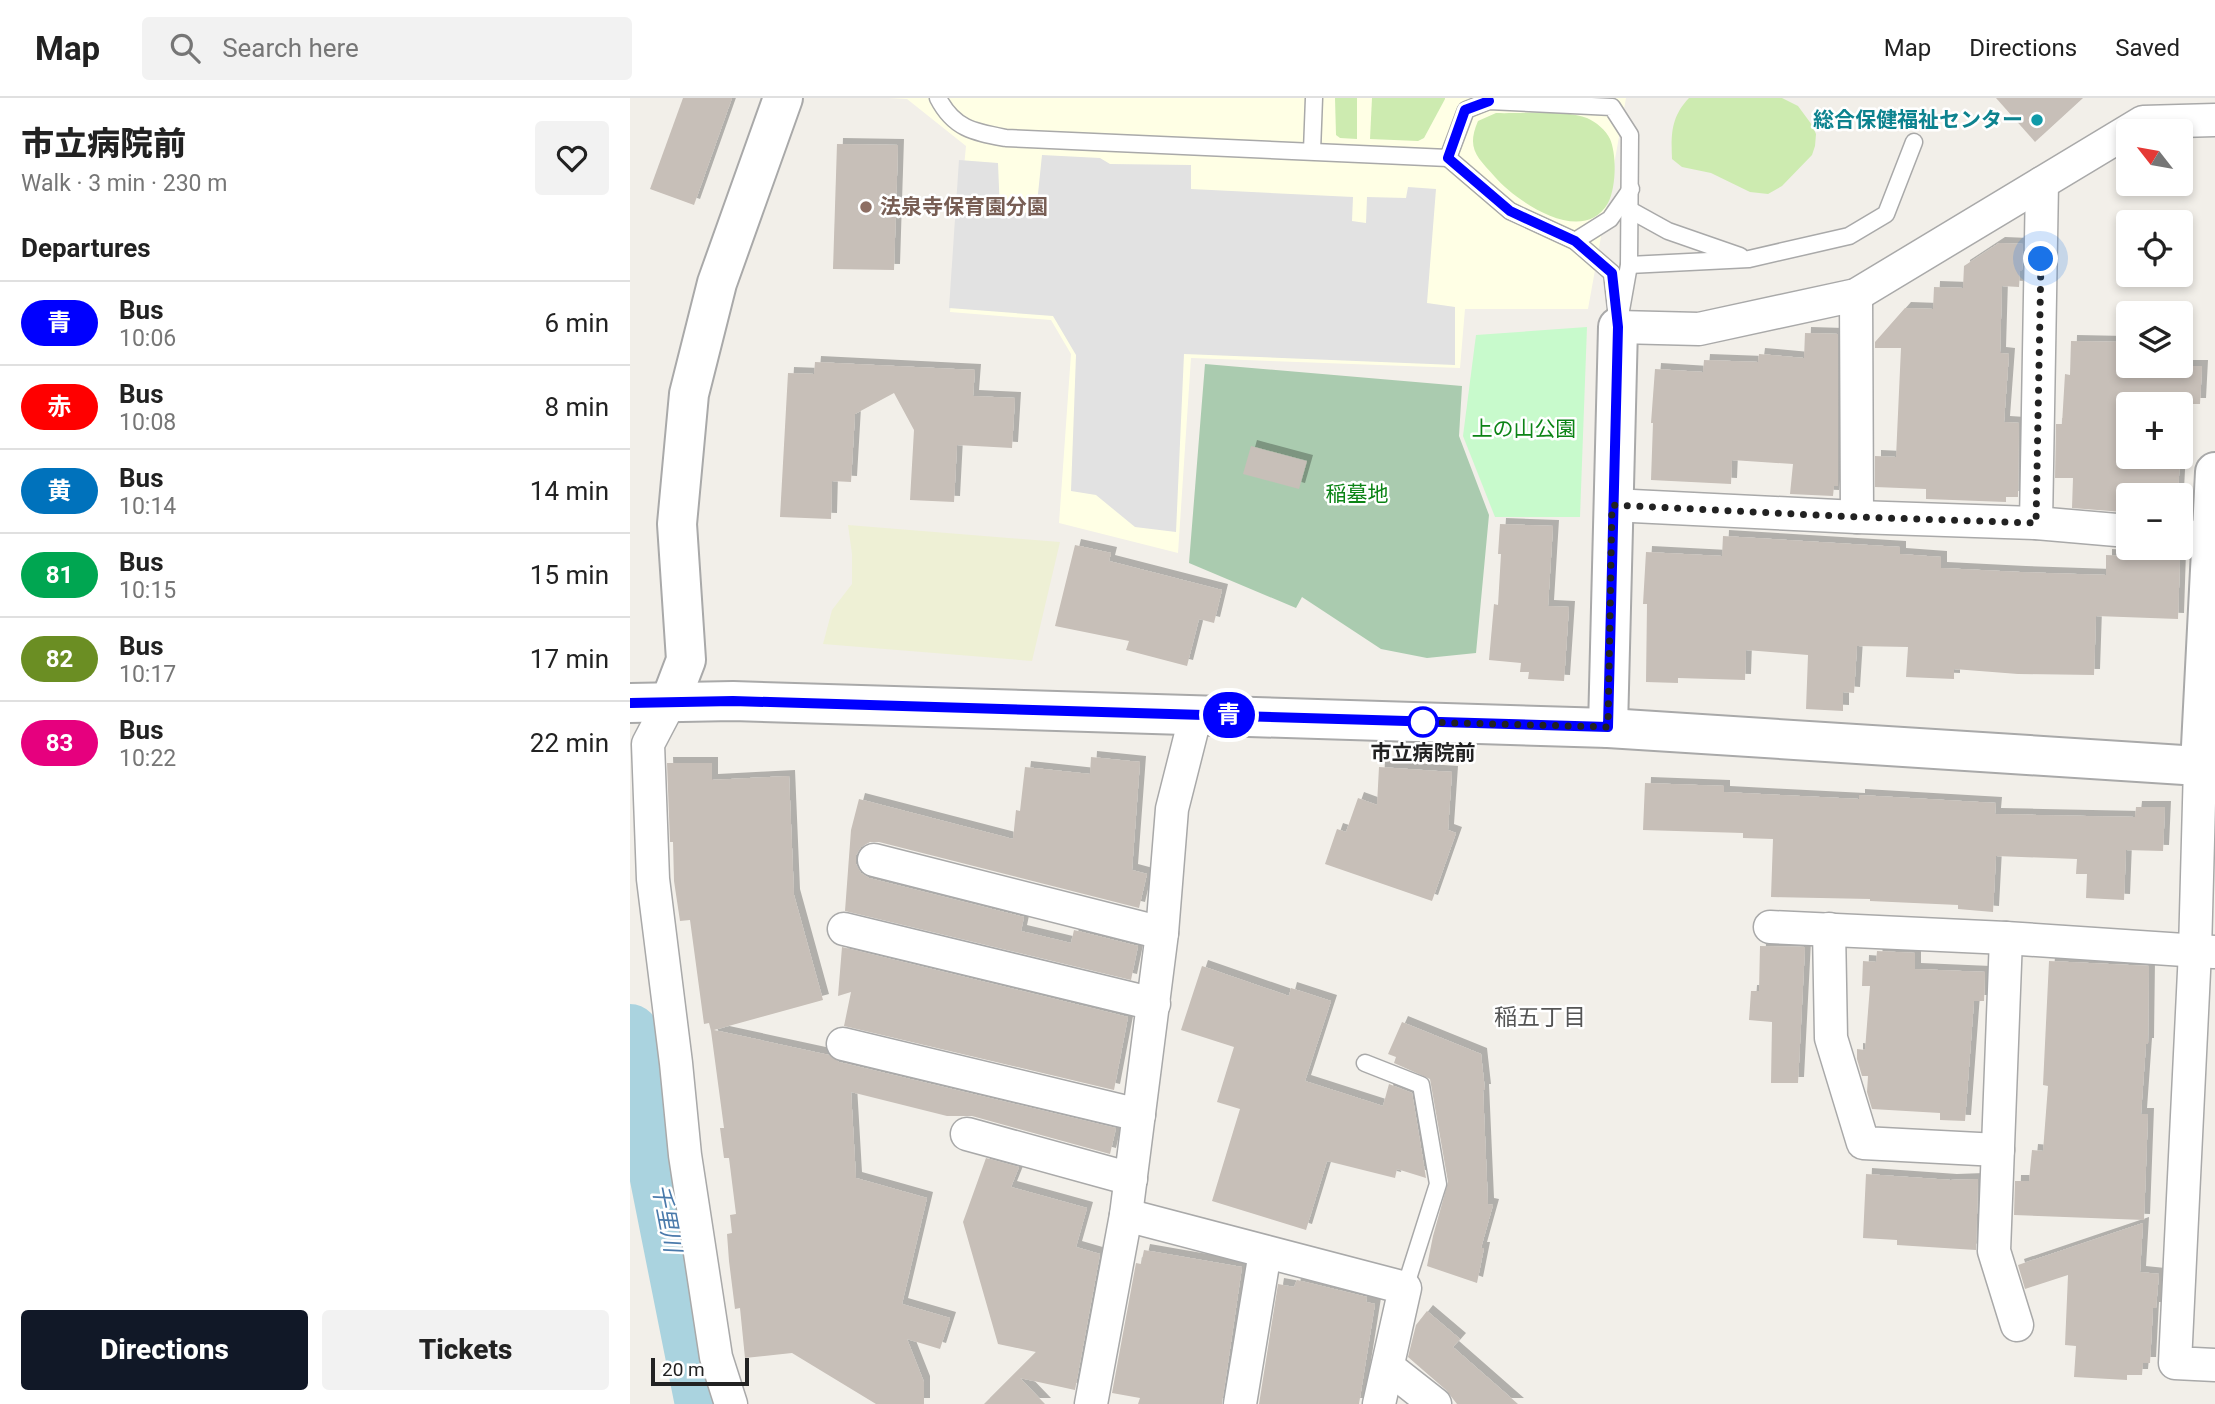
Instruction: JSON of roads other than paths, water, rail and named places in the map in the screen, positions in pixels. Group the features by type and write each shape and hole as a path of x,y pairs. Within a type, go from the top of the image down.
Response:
{"street":[{"path":"731,1404 716,1357 690,1182 653,879 648,744 670,702 687,660 677,524 689,394 717,283 783,98"},
{"path":"1608,727 1618,327 1699,329 1856,295 2143,122 2215,120"},
{"path":"2036,523 2042,183"},
{"path":"1856,295 1857,517"},
{"path":"2215,472 2196,537 2212,598 2205,951 2175,1363 2215,1365"},
{"path":"1612,505 2036,523 2116,530"},
{"path":"630,703 733,701 1608,727 2208,767"},
{"path":"1091,1404 1131,1179 1163,933 1172,809 1196,714"},
{"path":"874,860 1163,933"},
{"path":"1770,927 2007,937 2205,951"},
{"path":"844,929 1154,1004"},
{"path":"1829,929 1831,1038 1863,1143 1998,1150"},
{"path":"2007,937 1994,1251 2017,1325"},
{"path":"843,1044 1139,1115"},
{"path":"967,1134 1131,1179"},
{"path":"1126,1215 1405,1289 1379,1404"},
{"path":"1240,1404 1265,1252"},
{"path":"1388,1367 1435,1404"}],"lane":[{"path":"939,98 948,116 977,133 1006,138 1448,158 1510,211 1575,241 1612,273 1618,327"},
{"path":"1312,151 1314,98"},
{"path":"1448,158 1465,110 1487,99 1612,107 1630,135 1629,265 1618,327"},
{"path":"1629,265 1749,259 1849,236 1886,214 1914,142"},
{"path":"1575,241 1610,219 1631,189"},
{"path":"1630,210 1668,231 1749,259"},
{"path":"1365,1063 1421,1085 1438,1184 1405,1289"}],"waterway":[{"name":"千里川","path":"630,1033 704,1404"}],"place":[{"name":"総合保健福祉センター","path":"2037,120"},
{"name":"法泉寺保育園分園","path":"866,207"},
{"name":"市立病院前","path":"1423,722"}],"district":[{"name":"稲五丁目","path":"1540,1017"}],"park label":[{"name":"上の山公園","path":"1524,429"},
{"name":"稲墓地","path":"1357,494"}]}
